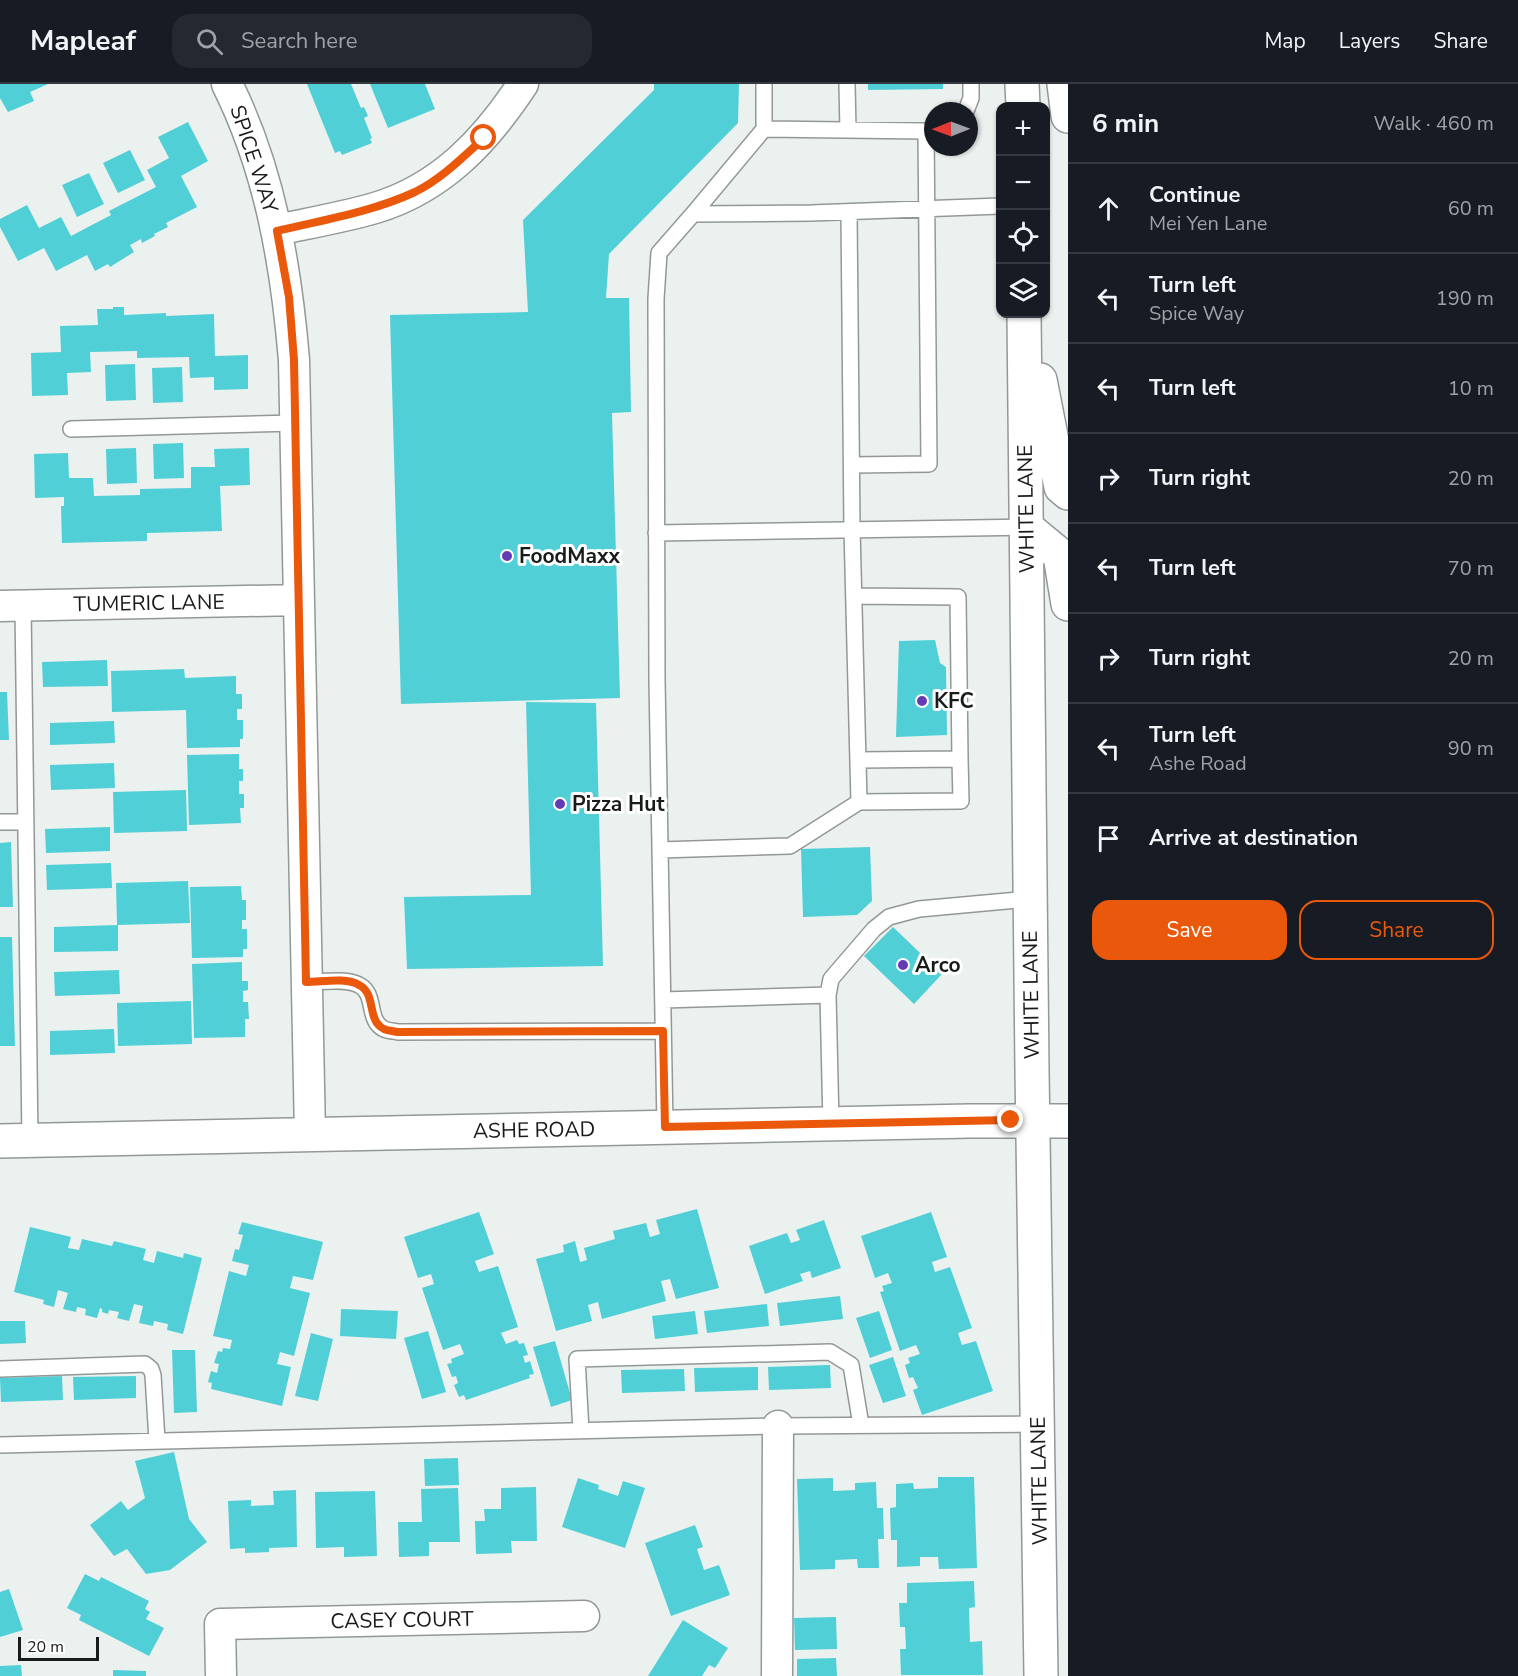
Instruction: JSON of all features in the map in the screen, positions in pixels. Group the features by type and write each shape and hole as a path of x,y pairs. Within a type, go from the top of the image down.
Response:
{"main road":[{"path":"1022,84 1023,102"},
{"path":"1064,84 1068,116"},
{"name":"WHITE LANE","path":"1026,318 1030,899 1041,1676"},
{"path":"1027,318 1061,488 1068,493"},
{"path":"1026,526 1060,555 1068,604"},
{"name":"ASHE ROAD","path":"15,1141 1068,1121"}],"street":[{"path":"277,231 377,207 416,191 452,168 484,138 523,84"},
{"name":"SPICE WAY","path":"231,86 261,170 277,231 289,297 294,360 310,1134"},
{"name":"TUMERIC LANE","path":"11,606 299,600"},
{"path":"777,1676 778,1426"},
{"name":"CASEY COURT","path":"221,1676 220,1623 584,1616"}],"lane":[{"path":"665,1127 656,533 656,299 659,253 764,129 764,84"},
{"path":"847,84 848,130"},
{"path":"969,102 971,84"},
{"path":"764,129 924,131"},
{"path":"852,465 929,464 927,209 929,156"},
{"path":"693,214 996,207"},
{"path":"849,212 852,529 859,802"},
{"path":"71,429 295,423"},
{"path":"656,533 1026,526"},
{"path":"660,850 790,846 859,802 961,801 958,597 854,596"},
{"path":"11,606 25,822 15,1141"},
{"path":"858,760 960,759"},
{"path":"0,822 25,822"},
{"path":"831,1124 828,995 831,979 874,928 889,917 919,909 1030,899"},
{"path":"306,982 359,984 369,994 375,1020 382,1028 398,1032 663,1031"},
{"path":"663,1000 828,995"},
{"path":"580,1431 578,1359 830,1352 850,1365 861,1425"},
{"path":"0,1369 145,1364 151,1369 153,1375 157,1441"},
{"path":"0,1445 778,1426 1038,1424"}],"building":[{"path":"0,84 48,84 30,92 34,101 8,112 0,98"},
{"path":"307,84 351,84 361,108 364,107 368,116 364,118 372,143 342,155 340,151 335,153"},
{"path":"370,84 425,84 435,109 388,128"},
{"name":"FoodMaxx","path":"654,84 739,84 738,123 609,254 606,298 629,298 631,412 612,413 620,698 401,704 390,315 528,312 523,220 654,90"},
{"path":"868,84 943,84 943,89 868,90"},
{"path":"188,122 208,161 181,176 197,207 166,223 168,227 154,234 155,236 142,243 141,239 130,245 134,252 110,267 108,264 95,271 87,255 56,271 44,248 18,261 0,227 0,219 27,205 39,228 61,217 71,236 111,215 109,211 156,187 147,170 169,158 158,137"},
{"path":"130,150 145,180 118,193 103,163"},
{"path":"89,173 104,204 77,217 62,185"},
{"path":"113,307 124,307 124,315 214,314 215,356 248,355 248,389 214,390 214,377 190,378 189,357 137,358 137,351 90,352 91,372 67,373 68,395 32,396 31,353 61,352 60,326 98,325 97,309 113,309"},
{"path":"135,364 136,400 106,401 105,365"},
{"path":"182,367 183,402 153,403 152,368"},
{"path":"183,443 184,478 154,479 153,444"},
{"path":"136,448 137,483 107,484 106,449"},
{"path":"249,448 250,485 220,486 222,531 147,533 147,541 62,543 61,506 64,506 64,497 35,498 34,454 68,453 69,478 93,478 94,496 140,495 140,489 191,488 191,467 215,467 214,449"},
{"name":"KFC","path":"935,640 940,663 946,667 947,735 896,737 899,641"},
{"path":"107,660 108,686 43,687 42,662"},
{"path":"184,669 185,678 236,676 236,694 242,694 242,709 237,709 237,720 243,720 243,739 240,739 240,747 187,748 186,710 112,712 111,671"},
{"path":"0,692 7,692 9,740 0,740"},
{"path":"526,702 596,703 603,966 407,969 404,897 531,895"},
{"path":"114,721 115,743 50,745 50,723"},
{"path":"239,754 239,769 243,769 243,781 239,781 239,794 244,794 244,808 240,808 241,823 189,825 187,755"},
{"path":"114,763 115,788 51,790 50,765"},
{"path":"186,790 187,831 114,833 113,792"},
{"path":"110,827 110,851 46,853 45,829"},
{"path":"11,842 13,907 0,907 0,843"},
{"path":"870,847 872,901 857,915 803,917 801,849"},
{"path":"111,863 112,888 47,890 46,865"},
{"path":"188,881 190,923 117,925 116,883"},
{"path":"241,886 242,900 246,900 246,920 242,920 242,929 247,929 247,949 243,949 243,957 192,958 190,887"},
{"path":"118,925 118,951 54,952 54,927"},
{"name":"Arco","path":"893,927 942,974 914,1004 864,956"},
{"path":"0,937 12,937 15,1046 0,1046"},
{"path":"242,962 242,981 248,981 248,990 243,991 243,1002 248,1002 249,1019 245,1019 245,1037 194,1038 192,964"},
{"path":"119,970 120,994 55,996 54,972"},
{"path":"191,1001 192,1044 118,1046 117,1003"},
{"path":"114,1029 115,1053 50,1055 50,1031"},
{"path":"697,1209 719,1288 676,1299 670,1279 661,1281 666,1301 602,1319 598,1302 588,1305 592,1321 556,1331 536,1259 564,1252 563,1245 575,1241 580,1262 587,1260 584,1248 615,1239 613,1231 646,1223 650,1237 660,1234 656,1220"},
{"path":"479,1212 494,1254 475,1261 479,1272 498,1266 518,1327 501,1333 506,1344 517,1340 519,1344 524,1343 528,1355 523,1356 525,1363 530,1361 534,1374 529,1375 530,1378 466,1400 464,1395 459,1397 454,1385 458,1383 456,1376 452,1377 447,1364 452,1363 451,1359 464,1354 460,1344 443,1350 422,1288 434,1284 431,1274 418,1278 404,1237"},
{"path":"931,1212 947,1257 932,1262 935,1272 950,1267 972,1328 958,1333 962,1345 976,1341 993,1391 922,1415 913,1390 918,1388 913,1377 909,1378 905,1365 910,1363 908,1358 920,1354 916,1345 900,1351 880,1292 884,1291 882,1286 892,1283 888,1273 875,1278 861,1236"},
{"path":"824,1220 841,1268 812,1278 810,1271 800,1274 803,1281 765,1294 749,1246 787,1233 791,1243 800,1240 796,1230"},
{"path":"242,1222 323,1242 313,1280 293,1276 290,1288 310,1293 294,1356 280,1352 277,1364 291,1367 282,1406 211,1389 212,1383 208,1382 211,1371 217,1373 219,1364 214,1363 218,1351 222,1352 223,1348 230,1349 232,1340 213,1336 229,1271 246,1276 249,1265 232,1261 235,1249 239,1250 243,1235 238,1234"},
{"path":"30,1227 71,1237 68,1248 79,1250 82,1239 112,1246 114,1241 146,1249 143,1260 154,1263 157,1251 183,1258 184,1253 202,1258 183,1334 167,1330 168,1324 154,1321 153,1326 139,1323 143,1306 134,1304 129,1321 117,1318 119,1312 109,1310 108,1314 102,1312 100,1308 97,1318 85,1315 86,1309 77,1307 76,1312 63,1309 68,1293 58,1290 54,1307 43,1304 44,1300 14,1292"},
{"path":"840,1296 843,1319 780,1326 777,1303"},
{"path":"767,1304 769,1326 707,1333 704,1311"},
{"path":"341,1309 398,1311 396,1339 340,1336"},
{"path":"695,1311 698,1334 655,1339 652,1316"},
{"path":"879,1311 892,1350 870,1358 856,1318"},
{"path":"0,1321 25,1321 26,1343 0,1344"},
{"path":"428,1331 446,1392 422,1399 404,1338"},
{"path":"311,1333 333,1339 318,1401 295,1396"},
{"path":"555,1341 572,1400 551,1407 533,1347"},
{"path":"172,1350 195,1350 197,1412 174,1413"},
{"path":"893,1357 906,1396 883,1403 869,1365"},
{"path":"830,1365 831,1388 769,1390 768,1367"},
{"path":"758,1367 758,1390 695,1392 694,1368"},
{"path":"684,1369 685,1391 622,1393 621,1370"},
{"path":"62,1376 63,1400 1,1402 0,1378"},
{"path":"136,1376 136,1398 74,1400 73,1377"},
{"path":"174,1452 189,1519 207,1542 170,1570 146,1574 127,1549 114,1556 90,1525 121,1501 128,1510 145,1498 135,1461"},
{"path":"458,1458 459,1485 425,1486 424,1459"},
{"path":"938,1477 974,1477 977,1568 939,1569 938,1557 920,1557 920,1566 897,1567 897,1540 891,1540 890,1508 896,1507 896,1484 913,1483 914,1489 938,1488"},
{"path":"578,1478 599,1485 598,1489 618,1496 623,1481 645,1488 625,1548 562,1527"},
{"path":"833,1478 833,1491 855,1490 855,1483 876,1482 877,1508 883,1508 884,1539 878,1539 879,1568 858,1568 857,1559 835,1560 835,1569 800,1570 797,1479"},
{"path":"536,1487 537,1541 511,1541 512,1553 476,1554 475,1521 485,1521 484,1509 501,1509 501,1488"},
{"path":"458,1488 460,1542 429,1542 429,1556 399,1557 398,1522 422,1522 421,1489"},
{"path":"296,1490 297,1547 269,1548 269,1552 245,1553 245,1548 230,1549 228,1501 251,1500 251,1506 274,1505 273,1491"},
{"path":"375,1491 377,1556 344,1557 344,1547 316,1548 315,1492"},
{"path":"695,1525 703,1547 697,1549 704,1570 719,1565 730,1595 671,1616 645,1543"},
{"path":"85,1574 99,1581 101,1577 149,1601 145,1609 150,1612 146,1619 164,1628 149,1656 79,1620 81,1615 67,1608"},
{"path":"974,1581 975,1607 969,1608 970,1642 982,1641 983,1675 901,1675 900,1649 906,1649 905,1627 900,1627 899,1603 907,1603 907,1583"},
{"path":"9,1589 23,1630 0,1637 0,1592"},
{"path":"836,1617 837,1649 795,1650 794,1618"},
{"path":"683,1620 728,1648 715,1668 709,1665 702,1676 648,1676"},
{"path":"836,1658 837,1676 797,1676 797,1659"},
{"path":"21,1665 22,1676 0,1676 0,1666"},
{"path":"113,1670 146,1671 146,1676 113,1676"}],"place":[{"name":"FoodMaxx","path":"507,556"},
{"name":"KFC","path":"922,701"},
{"name":"Pizza Hut","path":"560,804"},
{"name":"Arco","path":"903,965"}],"route":[{"path":"484,138 452,168 416,191 377,207 277,231 289,297 294,360 306,982 359,984 369,994 375,1020 382,1028 398,1032 663,1031 665,1127 1011,1120"}]}
